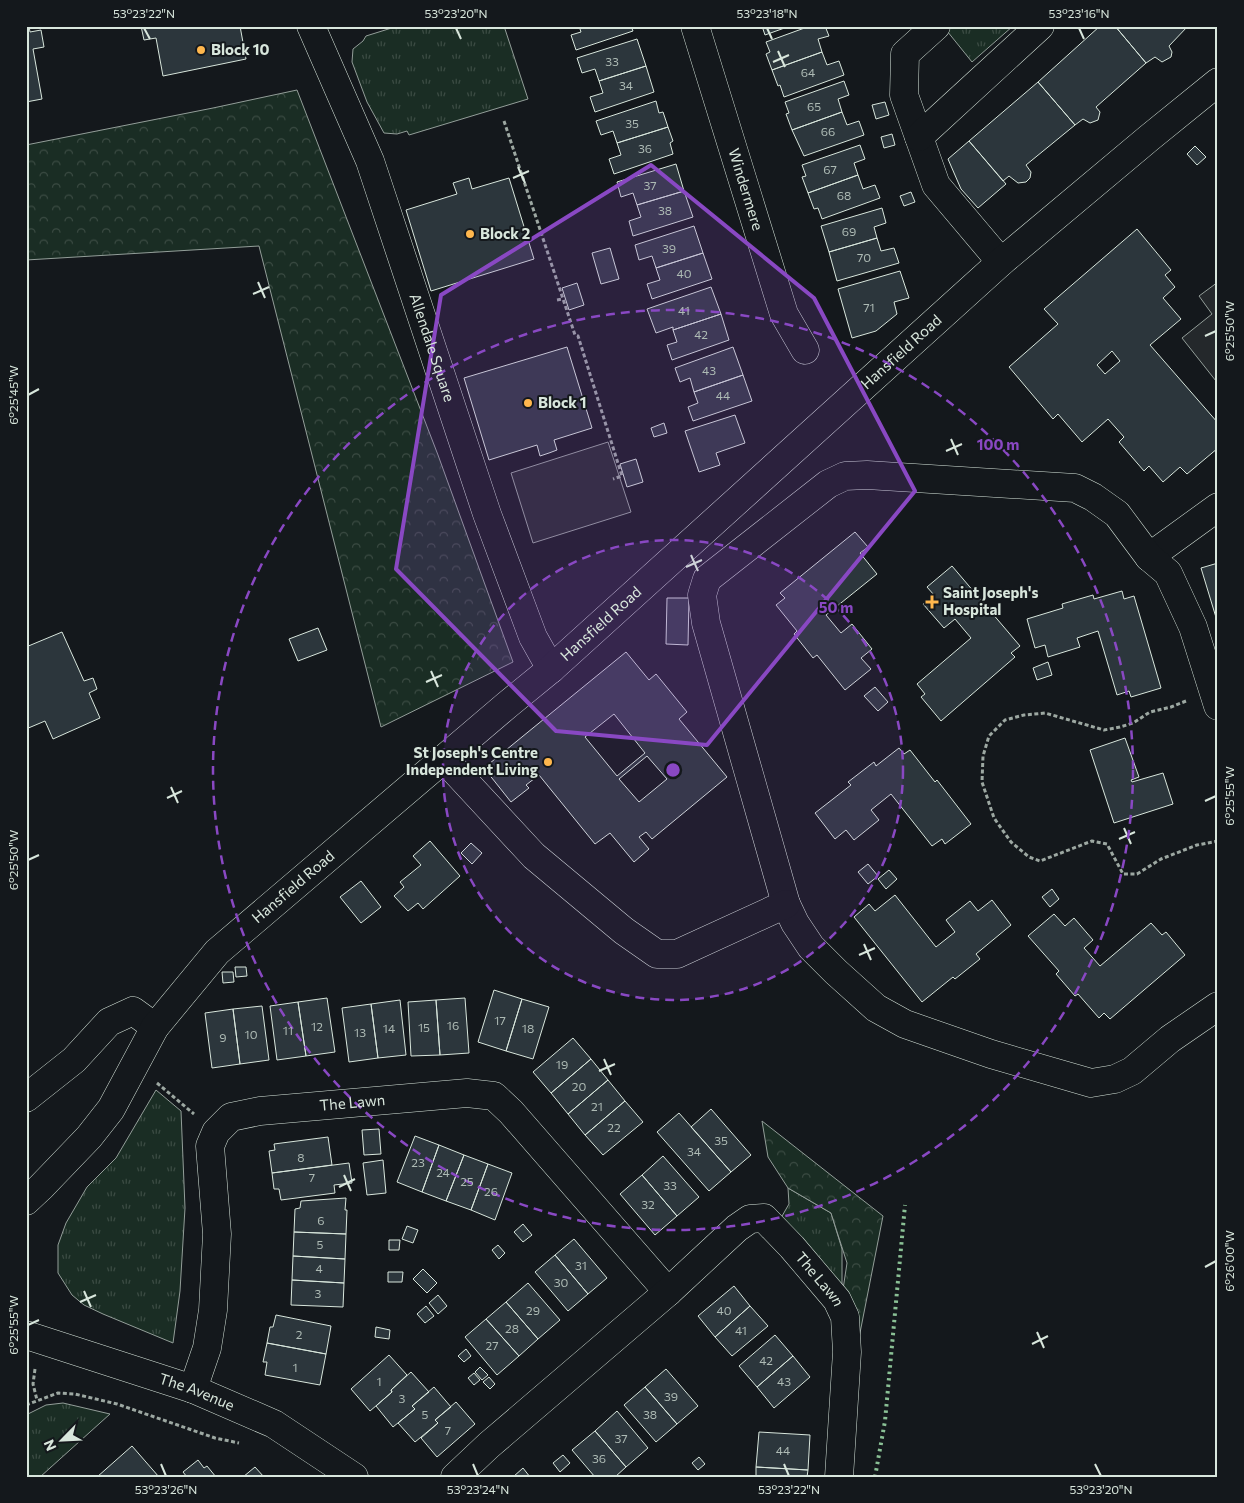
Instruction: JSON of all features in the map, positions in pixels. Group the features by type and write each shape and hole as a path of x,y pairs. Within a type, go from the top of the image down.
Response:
{"street":[{"name":"Allendale Square","path":"311,26 370,161 487,514 533,637 551,669"},
{"name":"Windermere","path":"695,26 784,314 805,350"},
{"path":"936,26 905,54 904,95 936,185 1001,262"},
{"path":"919,137 1040,26"},
{"name":"Hansfield Road","path":"26,1201 42,1187 89,1137 111,1109 155,1027 217,952 551,669 1001,262 1218,82"},
{"path":"1216,699 1193,626 1168,573 1149,557 1117,514 1093,497 1075,488 867,475 844,476 828,484 707,579 702,595 706,622 786,904 795,923 811,947 876,1008 905,1024 991,1054 1091,1083 1115,1079 1132,1071 1170,1039 1218,1006"},
{"path":"1149,557 1218,507"},
{"path":"444,759 534,856 624,931 657,954 677,954 786,904"},
{"path":"26,1098 74,1060 109,1022 133,1012 155,1027"},
{"name":"The Lawn","path":"216,1132 231,1117 260,1111 467,1093 494,1096 511,1112 668,1292"},
{"path":"193,1389 207,1348 213,1310 217,1234 210,1146 216,1132"},
{"name":"The Lawn","path":"456,1477 489,1445 668,1292 737,1228 750,1219 764,1218 792,1247 837,1300 845,1318 847,1352 839,1477"},
{"name":"The Avenue","path":"26,1335 193,1389 274,1424 354,1477"}],"path":[{"path":"504,121 575,335 578,336 622,476 612,479"},
{"path":"557,300 563,299"},
{"path":"1216,699 1150,712 1133,723 1120,728 1104,730 1045,713 1024,715 1005,720 989,736 983,756 982,782 994,818 1011,842 1029,857 1040,861 1092,841 1107,844 1123,874 1136,874 1161,859 1197,845 1218,841"},
{"path":"134,1066 216,1132"},
{"path":"26,1405 58,1393 75,1394 117,1404 214,1438 241,1444"}],"highlighted area":[{"path":"651,165 814,298 915,491 707,745 556,731 396,569 441,295"}],"green space":[{"path":"398,26 504,26 528,99 409,135 407,131 397,134 384,133 367,102 352,62 353,49 366,36"},
{"path":"943,26 1013,26 972,62"},
{"path":"297,90 438,455 513,662 381,727 259,246 26,260 26,145"},
{"path":"156,1090 181,1111 185,1208 180,1291 173,1343 84,1305 72,1295 58,1273 58,1245 66,1223 87,1187 116,1158"},
{"path":"762,1121 883,1216 858,1343 842,1296 847,1263 831,1213 788,1188 768,1157"},
{"path":"788,1188 831,1213 842,1249 842,1296 778,1223 789,1204"},
{"path":"63,1403 110,1414 40,1477 26,1477 26,1415 46,1405"}],"shaded area":[{"path":"1218,282 1218,380 1216,381 1182,338 1212,314 1199,296"},
{"path":"608,442 631,512 533,543 511,473"}],"building":[{"path":"26,26 29,26 30,32 41,30 44,47 33,49 42,99 26,102"},
{"name":"Block 10","path":"141,26 240,26 246,59 163,76 156,38 144,40"},
{"path":"579,26 631,26 633,31 576,50 571,35 581,32"},
{"path":"762,26 790,26 765,35"},
{"path":"810,26 825,26 829,36 818,39 822,52 772,70 766,54 770,52 766,42"},
{"path":"1100,26 1115,26 1146,63 1096,107 1100,112 1098,120 1090,123 1083,119 1075,125 1038,82"},
{"path":"1115,26 1188,26 1169,46 1172,52 1171,57 1162,62 1155,57 1146,63"},
{"path":"637,39 646,66 599,81 595,69 582,73 577,58"},
{"path":"822,52 827,65 839,61 844,75 784,97 772,70"},
{"path":"646,66 654,92 595,112 590,97 603,93 599,81"},
{"path":"844,81 849,95 838,99 842,112 792,130 786,114 789,113 785,102"},
{"path":"1038,82 1075,125 1026,165 1031,172 1030,178 1026,182 1018,183 1009,176 1003,181 969,141"},
{"path":"656,101 659,113 663,112 668,127 617,143 613,131 601,135 596,121"},
{"path":"885,102 889,115 876,119 872,105"},
{"path":"842,112 847,125 859,121 864,135 804,156 792,130"},
{"path":"668,127 673,141 670,143 673,154 614,174 609,159 621,155 617,143"},
{"path":"892,134 895,145 884,148 881,137"},
{"path":"969,141 1006,184 978,208 961,189 948,159"},
{"path":"860,145 865,159 854,163 858,175 808,193 802,177 806,176 802,165"},
{"path":"1195,146 1206,157 1197,165 1187,154"},
{"path":"676,164 684,191 637,205 633,193 621,197 617,182"},
{"path":"858,175 863,189 875,185 880,198 822,219 818,208 814,209 808,193"},
{"name":"Block 2","path":"469,178 472,189 509,178 534,259 431,291 406,210 457,194 453,183"},
{"path":"684,191 693,217 633,236 629,221 641,217 637,205"},
{"path":"911,192 915,202 904,206 900,196"},
{"path":"882,208 886,223 874,227 877,238 829,252 821,226"},
{"path":"694,226 703,253 656,268 652,256 639,260 635,245"},
{"path":"1137,229 1171,270 1165,275 1175,287 1163,298 1181,319 1150,345 1218,423 1218,448 1187,474 1180,467 1163,482 1149,466 1144,471 1119,442 1124,437 1108,419 1082,442 1058,414 1053,419 1009,367 1058,324 1044,309","holes":["1112,351 1120,361 1105,374 1097,365"]},
{"path":"877,238 881,251 894,248 899,263 837,281 829,252"},
{"path":"610,248 619,279 601,284 592,253"},
{"path":"703,253 712,279 652,299 647,284 660,280 656,268"},
{"path":"900,271 909,298 894,302 897,314 876,331 852,338 838,289"},
{"path":"577,283 584,305 569,310 562,288"},
{"path":"711,287 721,314 673,330 673,327 656,333 647,309"},
{"path":"721,314 729,340 672,360 667,345 677,342 673,330"},
{"name":"Block 1","path":"567,347 592,428 554,440 557,450 540,456 537,445 489,460 464,378"},
{"path":"733,347 743,375 694,392 690,378 680,382 675,368"},
{"path":"743,375 752,401 693,421 688,407 698,403 694,392"},
{"path":"735,415 745,443 716,453 720,465 699,472 685,431"},
{"path":"664,423 667,433 654,437 651,428"},
{"path":"636,459 643,482 627,487 620,464"},
{"path":"855,532 868,547 860,553 877,574 826,615 841,633 852,624 872,649 861,658 871,669 845,690 817,655 813,658 794,634 797,631 776,605 785,598 780,593"},
{"path":"1218,563 1218,624 1201,568"},
{"path":"952,566 1020,646 1011,653 1015,657 941,721 921,697 925,694 917,684 971,638 955,619 944,628 923,604 934,595 927,587"},
{"path":"1122,591 1124,599 1134,596 1161,688 1131,697 1129,691 1117,695 1098,631 1077,638 1080,647 1048,657 1045,645 1035,648 1027,619 1063,608 1062,604 1093,595 1094,599"},
{"path":"667,598 689,598 688,645 666,644"},
{"path":"318,628 327,650 298,661 289,639"},
{"path":"62,632 84,681 93,678 97,689 89,693 100,718 53,739 45,721 26,729 26,647"},
{"name":"St Joseph's Centre Independent Living","path":"626,652 649,680 656,674 687,712 679,719 727,777 652,839 646,832 639,837 649,849 634,862 610,833 595,844 539,775 526,785 529,788 511,802 484,768","holes":["614,714 645,753 617,776 585,737","647,756 667,779 639,802 619,779"]},
{"path":"1048,662 1052,675 1037,680 1033,668"},
{"path":"875,687 888,702 878,711 864,696"},
{"path":"1125,738 1139,777 1131,780 1132,782 1163,773 1173,804 1114,823 1090,750"},
{"path":"899,748 904,754 910,750 935,782 937,780 971,824 945,844 942,839 932,846 891,794 871,810 879,820 854,840 846,830 835,839 815,813 851,785 848,782 874,762 876,766"},
{"path":"430,841 460,876 423,909 418,903 408,911 394,896 404,887 400,882 421,865 413,856"},
{"path":"471,843 482,853 472,864 461,853"},
{"path":"868,864 878,876 868,884 858,872"},
{"path":"889,870 897,879 886,889 878,879"},
{"path":"361,881 381,907 361,923 340,897"},
{"path":"1052,889 1059,899 1050,907 1042,897"},
{"path":"895,895 936,947 955,932 946,920 970,901 978,911 992,900 1011,925 976,954 980,959 955,979 953,977 922,1002 854,917 869,904 875,911"},
{"path":"1054,914 1065,926 1074,918 1093,940 1084,948 1100,966 1151,923 1162,935 1166,932 1185,955 1110,1019 1104,1013 1099,1018 1078,994 1075,996 1056,974 1059,971 1028,936"},
{"path":"235,967 246,967 247,976 236,977"},
{"path":"222,972 233,972 234,982 223,983"},
{"path":"494,990 522,999 506,1051 478,1042"},
{"path":"327,998 335,1052 306,1056 298,1002"},
{"path":"465,998 469,1053 440,1055 436,1000"},
{"path":"522,999 549,1007 533,1059 506,1051"},
{"path":"400,1000 406,1055 378,1058 371,1004"},
{"path":"436,1000 440,1055 411,1056 408,1002"},
{"path":"298,1002 306,1056 277,1060 270,1006"},
{"path":"371,1004 378,1058 349,1062 342,1008"},
{"path":"262,1006 269,1060 240,1064 233,1009"},
{"path":"233,1009 240,1064 212,1068 205,1013"},
{"path":"573,1038 591,1059 551,1093 533,1072"},
{"path":"591,1059 608,1080 568,1114 551,1093"},
{"path":"608,1080 625,1101 585,1135 568,1114"},
{"path":"625,1101 643,1122 603,1155 585,1135"},
{"path":"711,1109 751,1155 731,1172 691,1127"},
{"path":"679,1113 731,1172 709,1191 657,1132"},
{"path":"379,1129 381,1154 364,1155 362,1130"},
{"path":"415,1136 439,1145 422,1192 397,1182"},
{"path":"328,1137 332,1165 272,1173 269,1151 275,1150 274,1144"},
{"path":"439,1145 464,1155 446,1201 422,1192"},
{"path":"464,1155 488,1164 471,1210 446,1201"},
{"path":"663,1156 699,1197 677,1216 642,1175"},
{"path":"383,1160 386,1193 367,1195 363,1163"},
{"path":"349,1163 352,1183 334,1185 335,1193 281,1200 279,1189 274,1189 272,1173"},
{"path":"488,1164 512,1173 495,1220 471,1210"},
{"path":"642,1175 677,1216 655,1235 620,1194"},
{"path":"346,1198 346,1234 294,1232 295,1209 300,1208 301,1201"},
{"path":"523,1224 532,1235 523,1242 514,1232"},
{"path":"407,1226 418,1230 413,1243 402,1239"},
{"path":"294,1232 346,1234 345,1259 293,1256"},
{"path":"574,1239 607,1278 588,1294 555,1255"},
{"path":"389,1240 400,1240 399,1250 389,1250"},
{"path":"498,1245 505,1253 499,1259 492,1250"},
{"path":"555,1255 588,1294 568,1311 535,1272"},
{"path":"293,1256 345,1259 344,1283 292,1280"},
{"path":"423,1269 437,1283 427,1293 413,1279"},
{"path":"388,1272 403,1272 402,1282 388,1282"},
{"path":"292,1280 344,1283 343,1307 291,1305"},
{"path":"528,1283 560,1320 538,1339 506,1302"},
{"path":"734,1286 750,1306 715,1337 698,1316"},
{"path":"438,1295 447,1306 438,1314 429,1303"},
{"path":"506,1302 538,1339 519,1356 486,1319"},
{"path":"426,1306 434,1316 425,1323 417,1314"},
{"path":"750,1306 768,1326 732,1356 715,1337"},
{"path":"276,1315 331,1326 326,1354 267,1343 270,1327 273,1327"},
{"path":"486,1319 519,1356 497,1375 465,1337"},
{"path":"376,1327 390,1330 389,1339 375,1337"},
{"path":"775,1335 793,1356 757,1387 739,1366"},
{"path":"267,1343 326,1354 320,1385 265,1375 267,1362 263,1362"},
{"path":"466,1349 471,1356 464,1362 458,1356"},
{"path":"389,1355 407,1375 391,1390 392,1392 370,1411 351,1389"},
{"path":"793,1356 810,1377 774,1408 757,1387"},
{"path":"480,1367 488,1375 482,1380 475,1372"},
{"path":"666,1369 698,1406 677,1424 645,1387"},
{"path":"411,1372 429,1392 412,1406 415,1409 393,1427 376,1406"},
{"path":"474,1373 480,1380 474,1385 468,1378"},
{"path":"489,1377 495,1384 490,1389 483,1382"},
{"path":"434,1387 451,1407 435,1420 438,1423 415,1442 398,1423 415,1409 412,1406"},
{"path":"645,1387 677,1424 656,1442 624,1405"},
{"path":"456,1402 475,1424 437,1457 421,1438 438,1423 435,1420"},
{"path":"617,1411 648,1448 626,1467 595,1431"},
{"path":"595,1431 626,1467 615,1477 595,1477 572,1450"},
{"path":"759,1432 810,1435 808,1470 756,1467"},
{"path":"132,1446 159,1477 97,1477"},
{"path":"563,1455 570,1463 560,1472 553,1463"},
{"path":"699,1457 705,1464 698,1470 692,1463"},
{"path":"198,1460 204,1468 207,1466 216,1477 187,1477 183,1472"},
{"path":"255,1467 264,1477 243,1477"},
{"path":"756,1467 808,1470 807,1477 756,1477"},
{"path":"523,1468 530,1477 513,1477"}],"hedge":[{"path":"875,1477 885,1421 905,1205"}],"place":[{"name":"Block 10","path":"201,50"},
{"name":"Block 2","path":"470,234"},
{"name":"Block 1","path":"528,403"},
{"name":"Saint Joseph's Hospital","path":"932,602"},
{"name":"St Joseph's Centre Independent Living","path":"548,762"}]}
